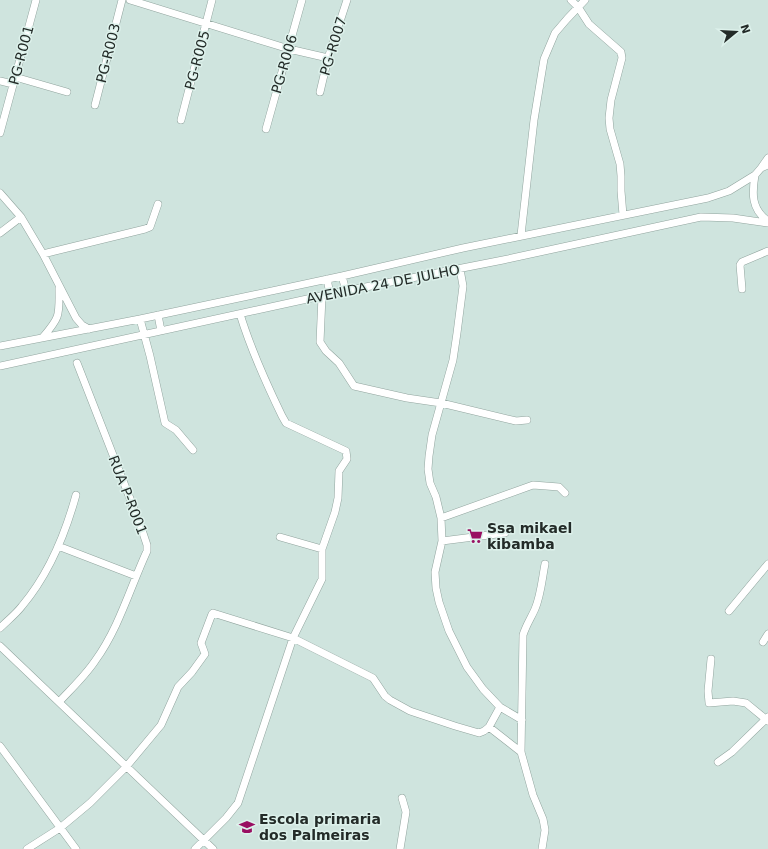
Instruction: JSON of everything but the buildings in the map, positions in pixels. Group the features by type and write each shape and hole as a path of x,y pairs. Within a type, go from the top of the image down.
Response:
{"street":[{"name":"PG-R001","path":"0,133 36,0"},
{"name":"PG-R003","path":"95,105 122,0"},
{"path":"130,0 289,49 328,58"},
{"name":"PG-R005","path":"181,120 212,0"},
{"name":"PG-R006","path":"266,129 302,0"},
{"name":"PG-R007","path":"320,92 328,58 347,0"},
{"path":"571,0 578,7 589,24 621,52 622,58 611,100 609,118 610,129 620,164 623,215"},
{"path":"521,235 534,120 544,59 555,33 585,0"},
{"path":"0,80 14,80 68,92"},
{"path":"768,158 765,167 755,175 752,196 758,212 768,222"},
{"name":"AVENIDA 24 DE JULHO","path":"0,346 140,319 342,276 521,235 708,198 729,191 755,175"},
{"path":"0,193 21,217 43,254 76,318 82,325 89,329"},
{"path":"43,254 150,227 158,204"},
{"path":"0,233 21,217"},
{"name":"AVENIDA 24 DE JULHO","path":"0,366 330,294 460,269 701,217 732,218 768,222"},
{"path":"742,289 740,265 742,262 768,251"},
{"path":"460,269 463,286 453,360 432,435 428,469 430,483 436,497 441,518 442,541 435,572 436,588 446,624 467,667 483,689 500,707 522,720"},
{"path":"342,276 346,291"},
{"path":"327,279 330,294"},
{"path":"43,337 54,325 59,314 59,286"},
{"path":"322,296 320,342 326,351 338,363 354,386 408,398 441,403 516,421 527,420"},
{"path":"195,849 226,818 238,803 293,638 322,578 322,549 335,512 338,498 339,471 347,459 346,450 286,424 257,362 240,314"},
{"path":"158,315 161,331"},
{"path":"140,319 165,423 176,430 193,450"},
{"name":"RUA P-R001","path":"59,702 95,662 106,644 126,603 147,551 147,545 140,524 77,363"},
{"path":"441,518 533,485 559,487 565,493"},
{"path":"0,628 21,608 48,568 69,520 76,495"},
{"path":"442,541 504,534"},
{"path":"280,537 322,549"},
{"path":"58,546 136,576"},
{"path":"542,849 545,830 543,818 533,795 521,752 523,635 525,626 541,593 544,564"},
{"path":"729,611 768,564"},
{"path":"28,849 60,828 90,803 126,767 161,725 178,687 204,656 205,651 201,642 213,613 293,638 373,678 385,696 410,711 455,726 479,732 484,731 489,727 500,707"},
{"path":"763,642 768,634"},
{"path":"0,646 213,849"},
{"path":"711,659 708,691 709,702 733,701 746,703 767,719 732,752 718,762"},
{"path":"489,727 521,752"},
{"path":"0,746 76,849"},
{"path":"400,849 406,812 402,798"}],"place":[{"name":"Ssa mikael kibamba","path":"475,536"},
{"name":"Escola primaria dos Palmeiras","path":"247,827"}]}
